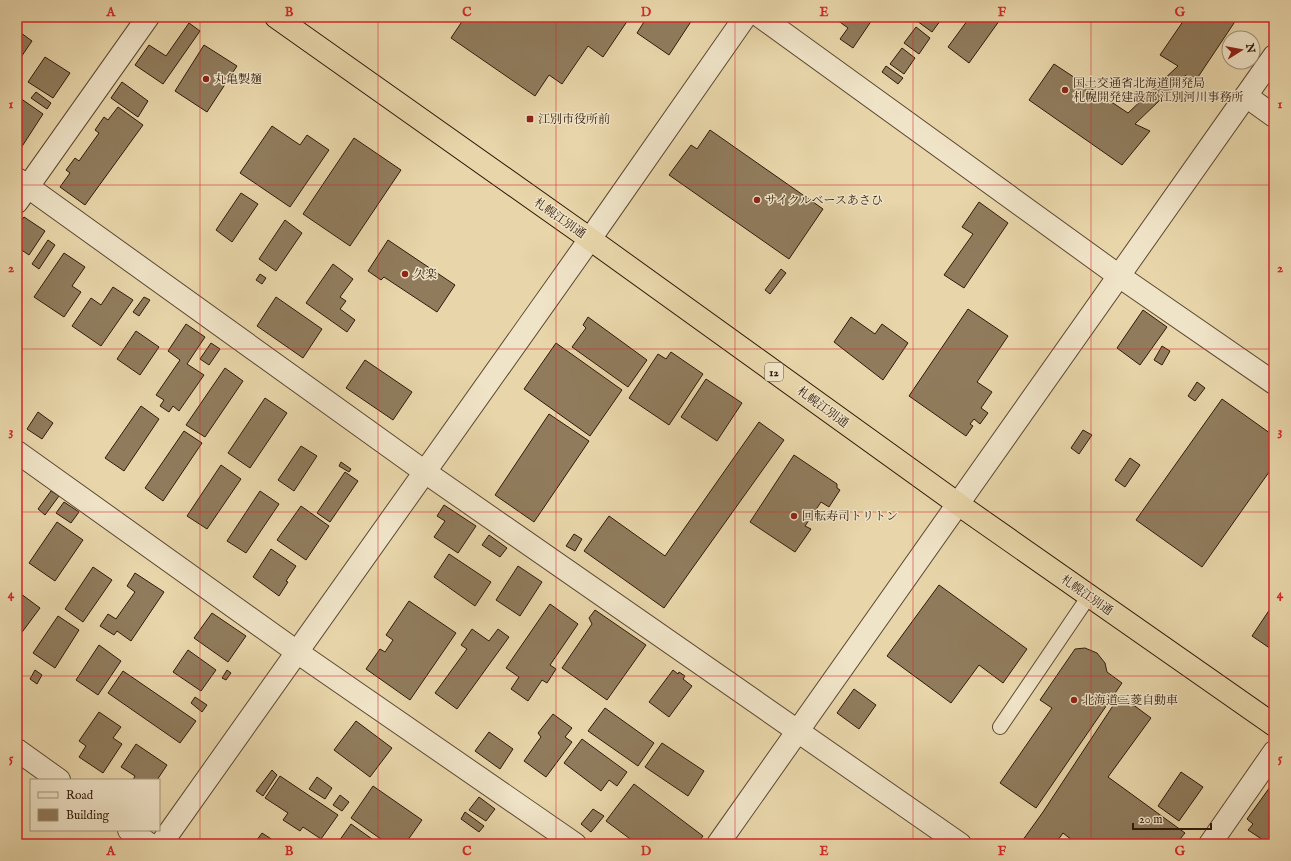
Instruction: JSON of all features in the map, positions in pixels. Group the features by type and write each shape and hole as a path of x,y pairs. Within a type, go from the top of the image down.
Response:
{"highway":[{"name":"札幌江別通","path":"276,17 590,239 958,504 1274,725"}],"street":[{"path":"148,17 21,189 960,844"},
{"path":"162,844 590,239 745,17"},
{"path":"761,17 1119,276 1274,383"},
{"path":"718,844 1274,56"},
{"path":"1246,96 1274,116"},
{"path":"17,452 297,652 575,844"},
{"path":"17,750 58,779"},
{"path":"1210,844 1274,752"},
{"path":"130,831 149,844"}],"lane":[{"path":"1000,727 1090,596"}],"building":[{"path":"459,17 630,17 603,57 588,46 562,84 549,75 535,96 451,38 463,20"},
{"path":"647,17 687,17 692,20 669,55 637,33"},
{"path":"833,17 874,17 853,48 840,39 848,28"},
{"path":"920,17 943,17 932,32 917,21"},
{"path":"970,17 1002,17 969,63 948,47"},
{"name":"国土交通省北海道開発局 札幌開発建設部 江別河川事務所","path":"1186,17 1238,17 1229,30 1221,30 1221,42 1196,80 1186,75 1135,124 1150,131 1122,165 1029,100 1054,64 1128,113 1178,66 1160,55"},
{"path":"189,23 200,31 163,84 135,65 149,45 166,56"},
{"path":"916,27 930,38 919,54 904,43"},
{"path":"17,30 32,41 17,63"},
{"name":"丸亀製麺","path":"204,45 237,66 207,112 175,91"},
{"path":"902,48 915,58 904,74 890,64"},
{"path":"45,57 70,73 53,98 28,82"},
{"path":"886,66 903,78 898,84 882,72"},
{"path":"122,82 148,101 138,117 111,98"},
{"path":"36,92 51,103 47,109 31,98"},
{"path":"20,98 43,114 21,148 17,145 17,102"},
{"path":"118,107 143,125 85,205 60,187 70,173 66,170 75,158 79,161 99,133 95,130 104,117 108,120"},
{"path":"272,126 300,145 307,135 329,150 290,207 240,173"},
{"path":"710,130 823,209 789,259 669,175 691,145 697,149"},
{"path":"354,138 401,170 350,246 303,214"},
{"path":"241,193 258,204 232,242 216,230"},
{"path":"979,202 1008,223 964,288 944,275 973,234 962,227"},
{"path":"24,217 45,231 29,255 17,247 17,226"},
{"path":"285,220 302,233 276,271 259,259"},
{"path":"48,240 55,245 39,269 32,264"},
{"name":"久楽","path":"388,240 455,285 437,312 384,277 381,280 368,271"},
{"path":"64,253 85,267 72,286 81,292 64,317 34,297"},
{"path":"333,264 353,279 340,297 346,301 340,309 355,320 347,332 306,303"},
{"path":"781,269 786,273 770,294 765,290"},
{"path":"260,274 266,278 262,284 256,280"},
{"path":"113,287 133,300 101,346 72,326 91,298 101,305"},
{"path":"144,297 150,300 139,316 133,312"},
{"path":"276,297 322,329 303,358 257,326"},
{"path":"968,309 1008,336 977,382 992,392 981,408 988,413 980,424 974,419 970,424 973,426 966,436 909,396"},
{"path":"1143,310 1167,327 1140,365 1117,348"},
{"path":"588,317 647,360 628,387 572,347 586,328 583,325"},
{"path":"851,317 875,334 882,324 908,343 883,380 834,342"},
{"path":"186,324 205,337 187,364 204,375 179,411 173,406 169,412 160,406 164,400 156,395 180,360 168,351"},
{"path":"136,331 159,347 140,375 117,359"},
{"path":"211,343 220,349 209,365 200,359"},
{"path":"556,343 622,390 590,436 524,389"},
{"path":"1162,346 1170,351 1162,365 1154,360"},
{"path":"671,352 703,374 669,425 629,398 658,354 666,359"},
{"path":"365,360 412,392 393,420 346,388"},
{"path":"225,368 243,381 205,437 186,425"},
{"path":"706,379 742,403 717,441 681,417"},
{"path":"1197,382 1205,388 1195,401 1188,396"},
{"path":"265,398 287,413 250,468 228,453"},
{"path":"1222,399 1274,436 1274,465 1202,567 1136,520"},
{"path":"141,406 159,419 124,471 105,458"},
{"path":"38,412 53,423 42,439 27,429"},
{"path":"549,414 589,441 534,522 495,495"},
{"path":"759,422 784,440 664,608 584,551 609,516 665,556"},
{"path":"1083,430 1092,435 1079,454 1071,448"},
{"path":"184,431 202,443 163,501 145,488"},
{"path":"301,446 317,456 294,491 278,480"},
{"path":"794,455 837,484 837,488 840,490 829,507 821,502 805,526 811,529 795,552 750,522"},
{"path":"1130,458 1140,465 1125,487 1115,480"},
{"path":"341,462 351,469 349,472 339,466"},
{"path":"221,465 241,479 207,529 187,516"},
{"path":"345,472 358,481 330,522 317,513"},
{"path":"51,491 59,496 45,515 38,509"},
{"path":"260,491 279,504 246,553 227,541"},
{"path":"64,502 79,512 71,523 56,513"},
{"path":"444,505 476,526 458,553 434,537 445,521 437,516"},
{"path":"301,506 329,526 306,560 277,540"},
{"path":"57,522 83,540 55,581 29,563"},
{"path":"574,534 582,539 575,551 566,546"},
{"path":"489,535 507,548 500,557 482,545"},
{"path":"271,549 296,566 286,581 288,582 279,596 253,577"},
{"path":"449,554 491,582 475,606 434,577"},
{"path":"518,566 542,582 520,616 496,600"},
{"path":"93,567 112,580 83,622 65,609"},
{"path":"135,573 164,592 131,641 117,631 114,635 100,626 108,614 116,619 135,592 127,586"},
{"path":"939,585 1027,649 1003,683 979,665 951,703 887,656"},
{"path":"17,591 40,608 17,639"},
{"path":"409,601 456,633 410,700 366,669 380,649 385,652 393,640 386,635"},
{"path":"1274,603 1274,651 1252,636"},
{"path":"550,604 578,624 550,665 556,669 547,683 542,680 528,701 511,689 519,677 506,668"},
{"path":"595,610 646,645 607,700 562,668 592,624 589,618"},
{"path":"212,613 246,636 228,662 194,638"},
{"path":"58,616 79,630 55,668 33,653"},
{"path":"472,629 489,641 498,629 509,637 457,709 435,693 467,649 461,645"},
{"path":"99,645 121,661 98,695 76,680"},
{"path":"1085,648 1097,653 1105,663 1107,672 1122,683 1036,808 1000,783 1052,708 1040,700 1075,649"},
{"path":"188,650 216,670 201,691 173,672"},
{"path":"35,670 42,675 37,684 30,679"},
{"path":"227,670 231,673 226,680 222,678"},
{"path":"673,670 678,674 679,672 685,676 683,679 692,686 669,717 649,702"},
{"path":"123,671 196,721 180,743 108,693"},
{"path":"854,689 876,705 859,729 837,713"},
{"path":"1120,695 1151,718 1108,777 1185,833 1176,844 1077,844 1063,833 1055,844 1020,844 1043,812"},
{"path":"195,697 207,705 202,712 191,703"},
{"path":"605,708 654,743 638,766 588,731"},
{"path":"99,712 121,727 113,738 122,744 103,773 79,757 86,746 79,741"},
{"path":"553,714 572,728 565,737 572,742 546,777 524,761 541,737 538,733"},
{"path":"356,721 392,748 370,777 334,750"},
{"path":"489,732 513,749 500,769 475,751"},
{"path":"582,739 627,772 617,786 609,780 601,791 564,763"},
{"path":"662,743 704,771 688,796 645,767"},
{"path":"136,744 167,765 158,779 134,779 135,776 121,767"},
{"path":"272,770 277,775 263,796 256,791"},
{"path":"1181,772 1203,787 1179,821 1158,806"},
{"path":"280,776 338,815 321,839 303,827 300,831 283,820 288,813 265,798"},
{"path":"317,777 332,788 325,799 309,789"},
{"path":"634,784 703,836 697,844 637,844 606,821"},
{"path":"373,786 422,820 405,844 388,844 351,818"},
{"path":"1270,787 1274,790 1274,844 1269,844 1248,830 1253,824 1247,819"},
{"path":"340,795 349,802 342,811 333,805"},
{"path":"479,797 495,809 486,821 469,810"},
{"path":"593,809 604,816 591,832 581,824"},
{"path":"465,812 484,826 479,832 461,819"},
{"path":"351,824 379,844 337,844"},
{"path":"262,833 279,844 254,844"},
{"path":"762,840 767,844 759,844"}],"place":[{"name":"丸亀製麺","path":"206,79"},
{"name":"国土交通省北海道開発局 札幌開発建設部 江別河川事務所","path":"1065,90"},
{"name":"江別市役所前","path":"530,119"},
{"name":"サイクルベースあさひ","path":"757,200"},
{"name":"久楽","path":"405,274"},
{"name":"回転寿司トリトン","path":"794,516"},
{"name":"北海道三菱自動車","path":"1074,700"}]}
